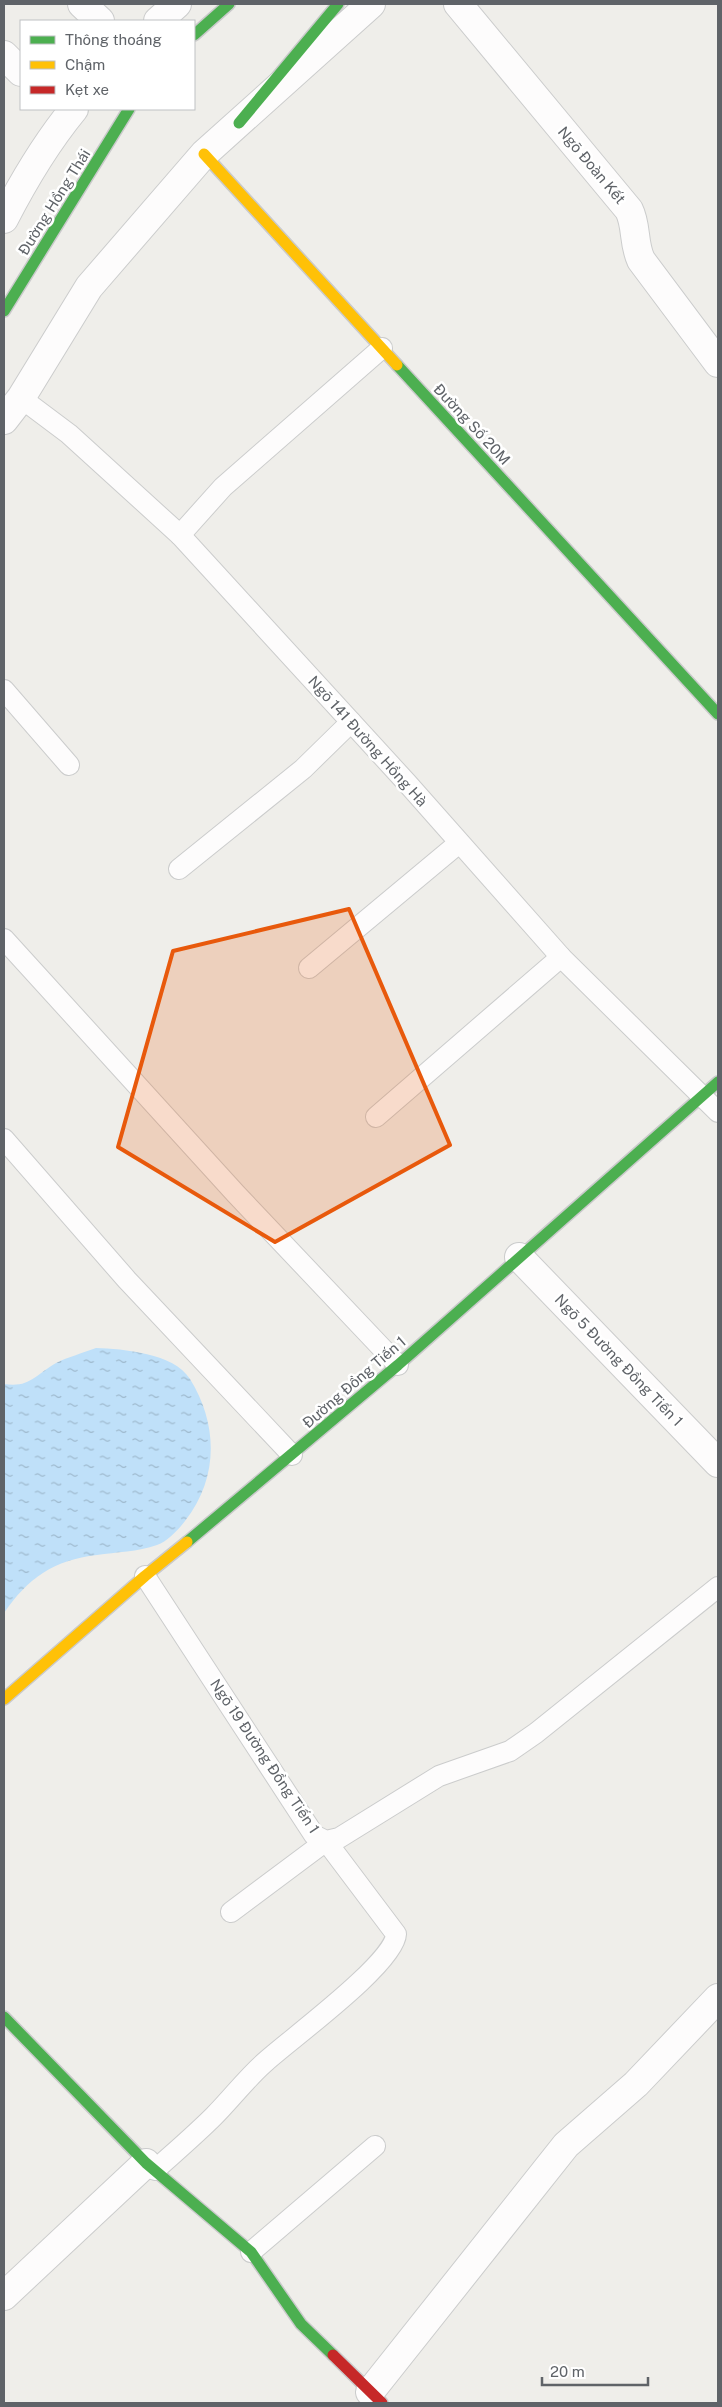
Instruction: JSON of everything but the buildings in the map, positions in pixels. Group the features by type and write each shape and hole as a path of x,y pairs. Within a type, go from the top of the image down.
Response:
{"street":[{"path":"82,4 99,20"},
{"path":"159,20 177,4"},
{"path":"195,34 229,4"},
{"path":"239,123 338,4"},
{"path":"4,420 21,398 89,287 204,154 371,4"},
{"name":"Ngõ Đoàn Kết","path":"458,4 629,210 633,219 635,246 641,260 718,363"},
{"path":"4,55 20,71"},
{"name":"Đường Hồng Thái","path":"4,311 128,110"},
{"path":"4,219 27,176 68,111"},
{"name":"Đường Số 20M","path":"204,154 718,714"},
{"name":"Đường Đồng Tiến 1","path":"4,1699 145,1576 292,1455 398,1364 718,1082"},
{"name":"Ngõ 5 Đường Đồng Tiến 1","path":"519,1257 718,1464"},
{"path":"6,2024 151,2167 252,2252 301,2324 376,2398 566,2146 636,2084 718,1998"},
{"path":"4,2296 151,2167"}],"lane":[{"path":"180,535 223,487 382,348"},
{"name":"Ngõ 141 Đường Hồng Hà","path":"21,398 69,434 180,535 351,722 561,957 718,1112"},
{"path":"4,690 69,765"},
{"path":"179,869 303,769 351,722"},
{"path":"309,968 459,842"},
{"path":"4,939 236,1194 398,1364"},
{"path":"376,1117 561,957"},
{"path":"4,1138 127,1280 292,1455"},
{"name":"Ngõ 19 Đường Đồng Tiến 1","path":"145,1576 314,1835 326,1841 339,1838 439,1776 510,1751 536,1734 718,1587"},
{"path":"151,2167 214,2116 264,2064 338,2003 389,1952 396,1941 396,1934 326,1841 231,1912"},
{"path":"252,2252 375,2146"}],"highlighted area":[{"path":"349,909 450,1145 275,1242 118,1147 173,951"}],"water":[{"path":"96,1348 133,1351 160,1358 182,1370 190,1379 206,1414 210,1432 211,1451 204,1487 185,1521 165,1541 142,1549 82,1557 55,1566 43,1573 23,1590 4,1613 4,1384 20,1384 32,1380 56,1363"}],"traffic: fast":[{"path":"195,34 229,4"},
{"path":"239,123 338,4"},
{"path":"4,311 128,110"},
{"path":"397,365 718,714"},
{"path":"187,1542 398,1365 718,1082"},
{"path":"4,2017 146,2163 251,2252 301,2324 333,2355"}],"traffic: slow":[{"path":"204,154 397,365"},
{"path":"4,1699 145,1576 187,1542"}],"traffic: jam":[{"path":"333,2355 382,2403"}]}
